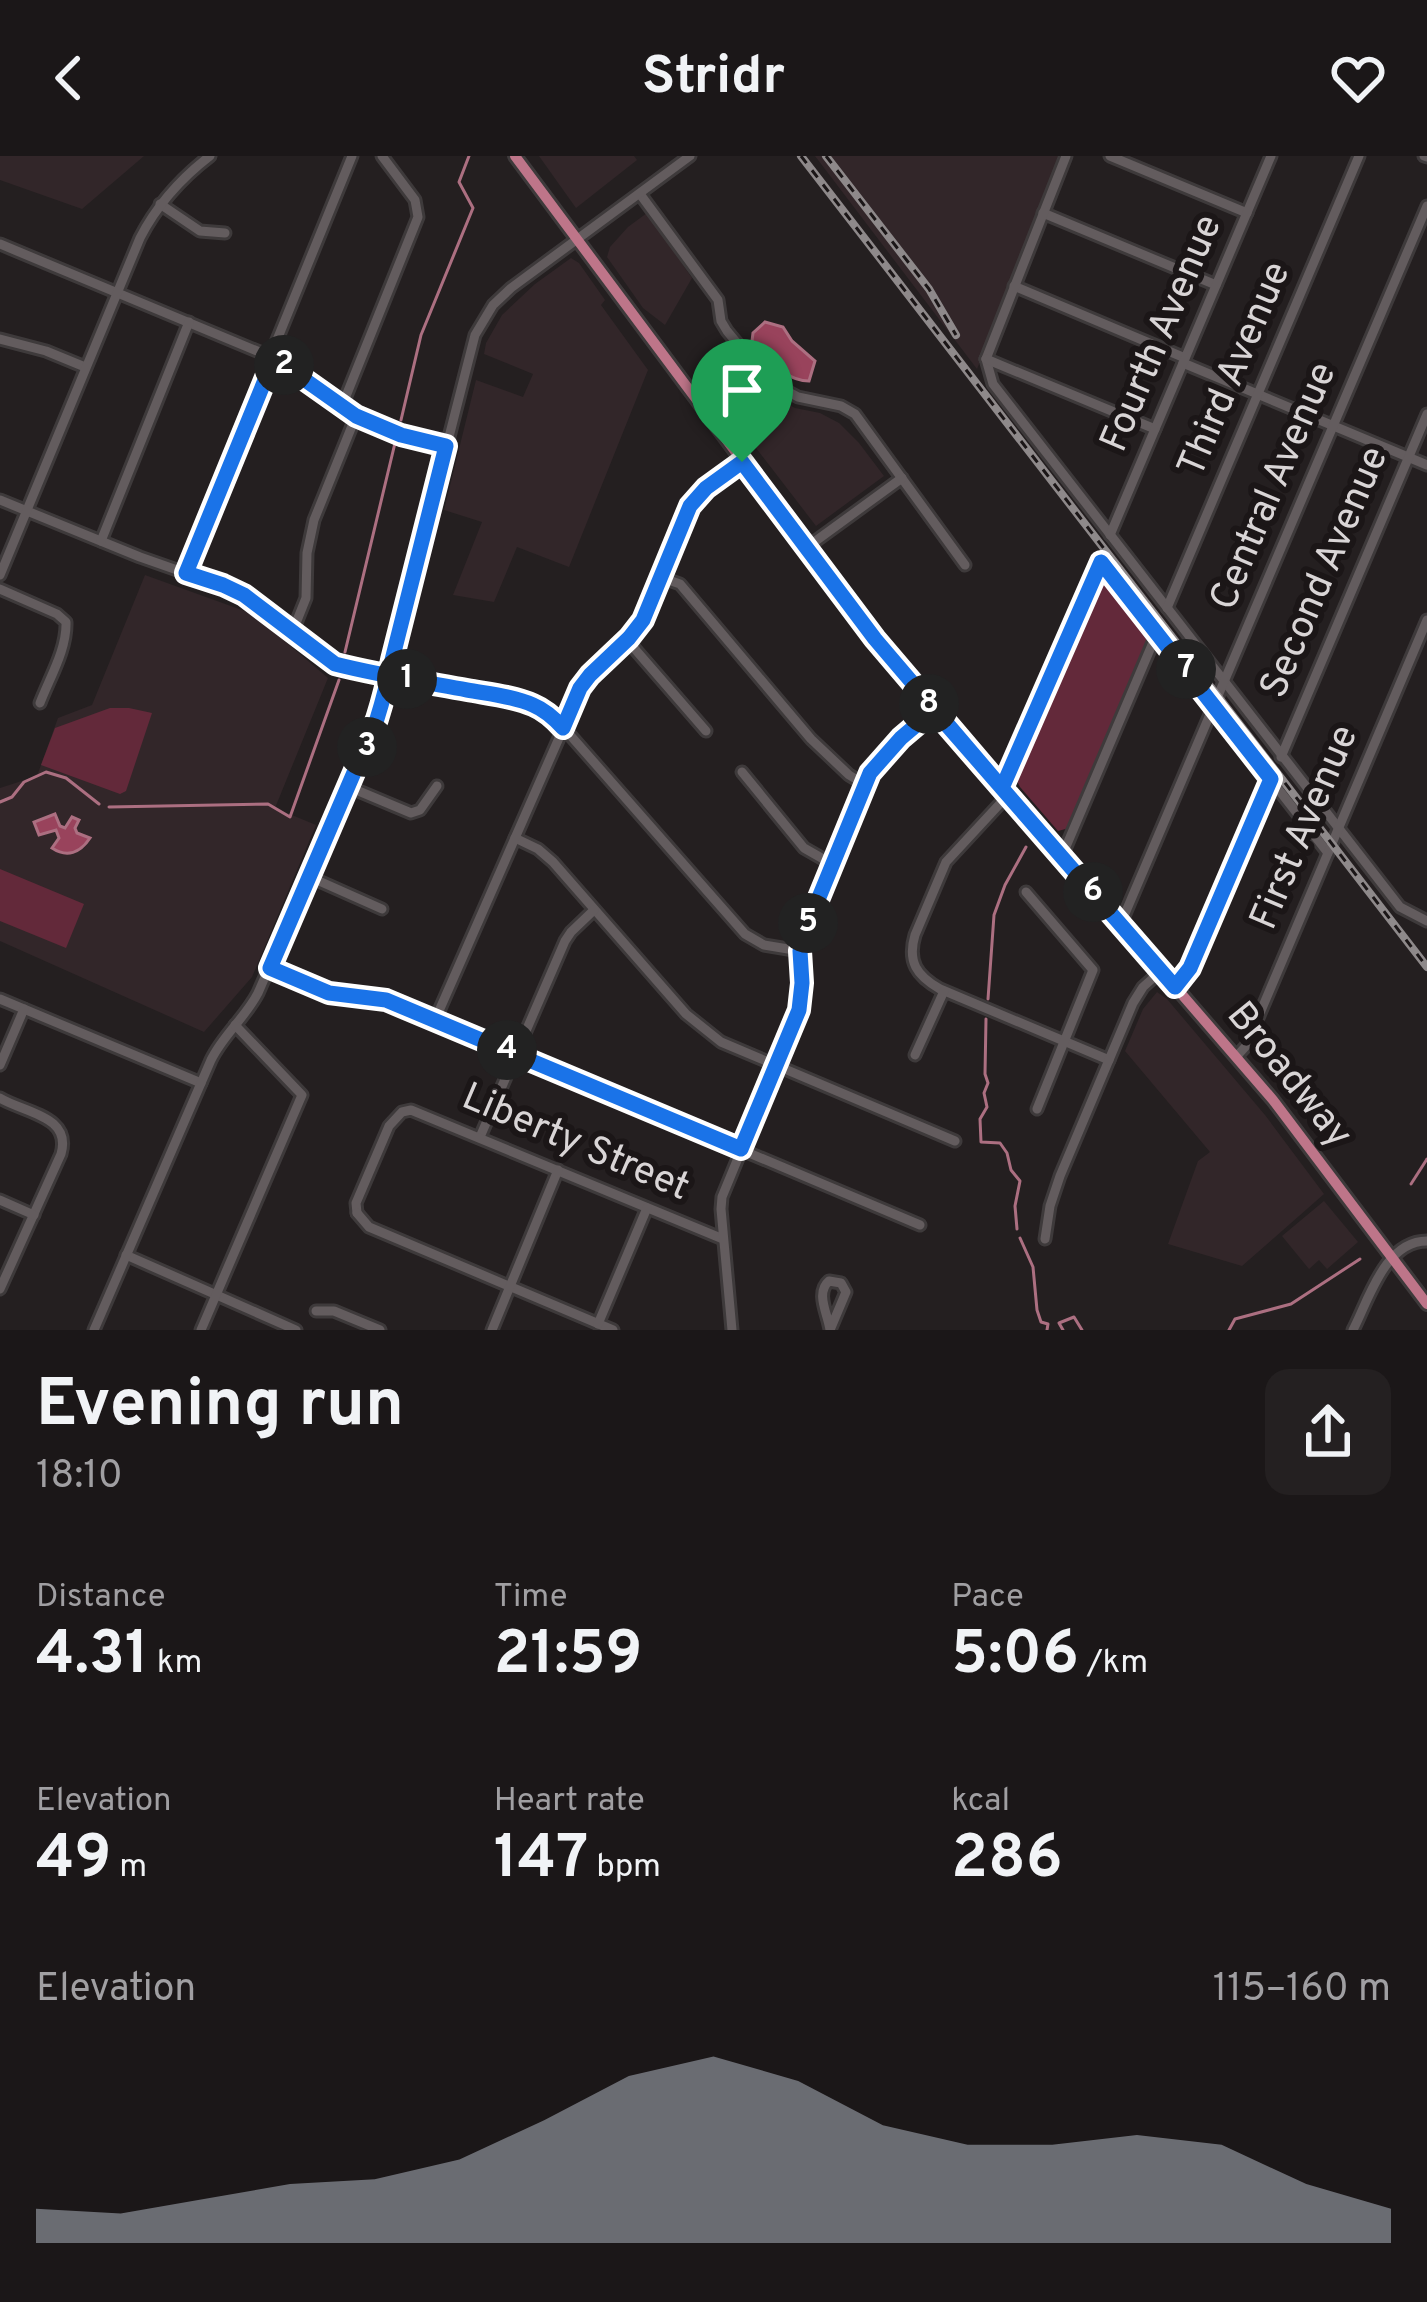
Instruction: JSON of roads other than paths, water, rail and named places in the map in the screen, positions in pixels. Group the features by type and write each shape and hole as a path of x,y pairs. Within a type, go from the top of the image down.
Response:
{"main road":[{"name":"Broadway","path":"515,156 875,639 1294,1126 1427,1304"}],"street":[{"path":"0,575 140,238 160,205 210,156"},
{"path":"186,573 352,156"},
{"path":"342,406 418,217 415,200 382,156"},
{"path":"94,1330 201,1082 217,1048 253,1003 373,731 472,341 488,311 511,289 689,156"},
{"path":"1066,156 986,358 993,383 1400,907 1427,921"},
{"path":"1110,156 1247,213"},
{"name":"Fourth Avenue","path":"1111,535 1271,156"},
{"name":"Third Avenue","path":"1167,608 1359,156"},
{"path":"640,194 718,300 721,321 747,356 790,394 841,406 854,414 965,565"},
{"path":"160,205 200,231 225,233"},
{"name":"Central Avenue","path":"1121,923 1427,206"},
{"path":"1043,213 1216,285"},
{"path":"0,244 272,357 356,416 401,435 446,446"},
{"path":"1014,286 1427,465"},
{"path":"101,541 189,322"},
{"path":"0,340 85,367"},
{"path":"986,358 1155,429"},
{"name":"Second Avenue","path":"1281,757 1427,414"},
{"path":"292,633 306,598 314,520 356,416"},
{"path":"435,1020 580,688 643,620 690,506 742,462"},
{"path":"806,548 902,478"},
{"path":"0,500 244,595 335,664 531,704 547,712 733,922 757,942 800,951"},
{"path":"1109,1060 944,991 917,973 911,947 946,862 1005,791 1101,562 1328,853"},
{"path":"660,577 680,584 812,740 864,784"},
{"path":"0,589 66,622 62,650 40,703"},
{"name":"First Avenue","path":"1236,1057 1246,1046 1427,620"},
{"path":"1062,856 1157,633"},
{"path":"626,640 706,731"},
{"path":"732,1330 722,1197 799,1010 800,951 811,915 864,784 890,749 934,710"},
{"path":"742,772 804,848 832,864"},
{"path":"1175,987 1190,968 1271,779"},
{"path":"349,787 411,813 420,809 437,786"},
{"path":"514,838 554,862 703,1030 955,1142"},
{"path":"310,877 382,909"},
{"path":"1026,892 1093,970 1037,1109"},
{"path":"480,1137 565,941 594,910"},
{"path":"270,968 329,993 379,998 435,1020 920,1225"},
{"path":"1046,1239 1060,1176 1137,994 1161,970"},
{"path":"915,1055 944,991"},
{"path":"0,999 201,1082"},
{"path":"0,1065 24,1009"},
{"path":"201,1330 302,1095 235,1025"},
{"path":"0,1098 67,1132 0,1289"},
{"name":"Liberty Street","path":"510,1287 353,1216 389,1126 402,1112 421,1112 723,1239"},
{"path":"492,1330 558,1170"},
{"path":"0,1200 34,1215"},
{"path":"598,1324 647,1208"},
{"path":"1353,1330 1390,1259 1409,1244 1427,1241"},
{"path":"126,1255 298,1330 314,1305 380,1330"},
{"path":"835,1281 846,1292 830,1330 822,1291 824,1284 835,1281"},
{"path":"510,1287 613,1330"}],"waterway":[{"path":"401,420 421,335 473,208 459,182 469,156"},
{"path":"345,652 395,443"},
{"path":"109,807 268,804 290,817 339,680"},
{"path":"0,802 12,797 24,782 46,772 66,778 99,804"},
{"path":"988,999 994,915 1026,847"},
{"path":"986,1019 988,1083 987,1107 980,1119 981,1142 1000,1143 1020,1181 1017,1229"},
{"path":"1411,1184 1427,1159"},
{"path":"1020,1238 1033,1267 1037,1310 1047,1330"},
{"path":"1229,1330 1235,1319 1291,1304 1360,1259"},
{"path":"1063,1330 1059,1323 1074,1317 1082,1330"}],"railway":[{"path":"801,156 1427,967"},
{"path":"826,156 929,289 956,335"}]}
